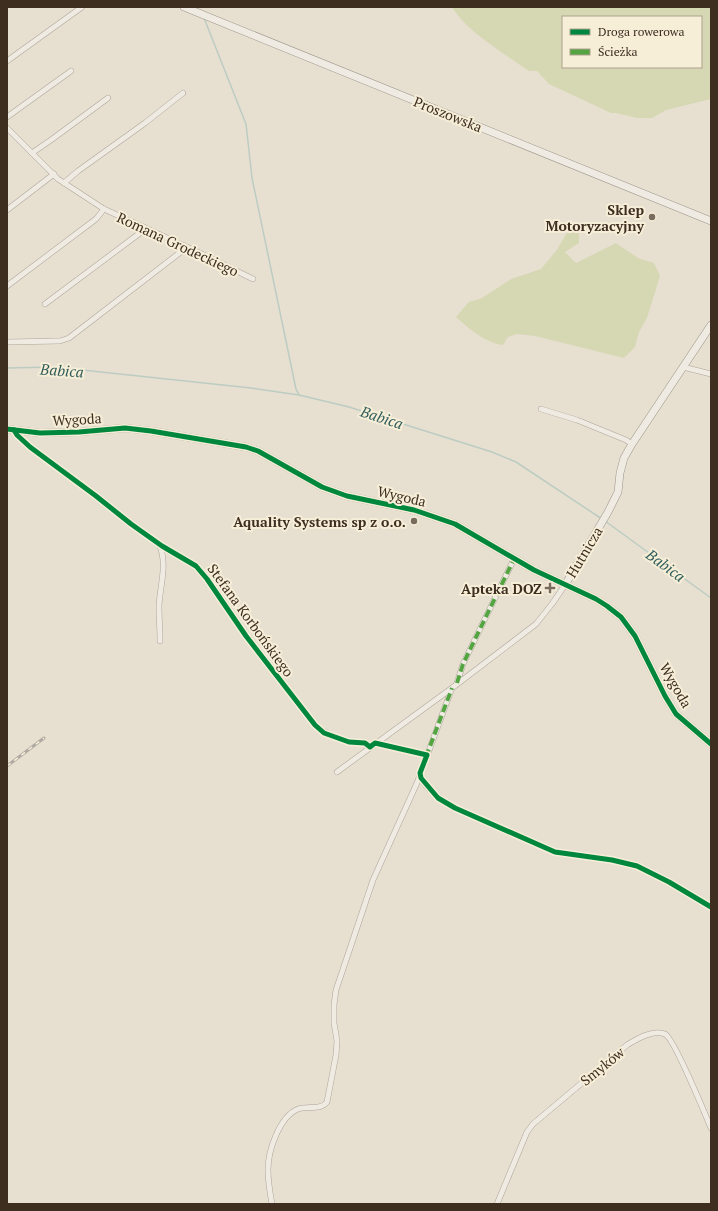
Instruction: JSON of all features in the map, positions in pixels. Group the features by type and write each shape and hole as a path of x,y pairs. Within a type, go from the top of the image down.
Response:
{"street":[{"path":"7,61 82,7"},
{"name":"Proszowska","path":"184,7 711,221"},
{"path":"7,118 71,71"},
{"path":"64,183 184,93"},
{"path":"32,153 108,98"},
{"name":"Romana Grodeckiego","path":"7,128 64,183 104,209 253,279"},
{"path":"7,210 54,174"},
{"name":"Romana Grodeckiego","path":"7,286 96,219 104,209"},
{"path":"45,304 140,233 144,227"},
{"path":"7,342 60,341 69,338 182,251 184,246"},
{"name":"Hutnicza","path":"336,772 452,688 536,624 552,604 608,512 618,492 620,473 624,458 632,444 711,325"},
{"path":"683,367 711,374"},
{"path":"541,409 577,420 626,440 632,444"},
{"name":"Wygoda","path":"11,430 40,433 79,432 126,428 246,447 258,451 322,487 347,496 414,510 455,524 514,559 564,585 596,599 621,617 635,636 665,696 676,714 711,744"},
{"name":"Stefana Korbońskiego","path":"11,430 30,447 131,524 158,543 196,566 207,579 246,636 315,725 324,733 349,742 365,743 370,747"},
{"path":"158,543 163,556 159,606 160,641"},
{"path":"457,684 463,664 514,559"},
{"path":"272,1204 268,1169 272,1145 279,1129 291,1113 303,1107 320,1108 325,1106 327,1102 336,1055 334,1005 336,990 373,880 410,799 452,688"},
{"path":"420,773 424,783 438,798 455,808"},
{"name":"Smyków","path":"497,1204 527,1132 533,1124 627,1045 643,1036 663,1033 667,1036 676,1051 711,1128"}],"green space":[{"path":"452,7 711,7 711,99 666,110 652,118 637,118 611,113 549,84 537,71 529,71 487,42 467,25"},
{"path":"579,232 579,243 565,252 576,263 616,243 638,258 654,263 660,276 647,318 639,332 635,347 624,358 535,336 517,334 508,337 503,345 497,344 478,335 456,317 469,302 482,298 511,279 541,269 556,251 567,233"}],"waterway":[{"path":"204,18 246,124 252,178 296,389 299,395"},
{"name":"Babica","path":"7,368 54,367 251,388 299,395 349,407 492,452 516,462 602,519"},
{"name":"Babica","path":"605,521 711,598"}],"railway":[{"path":"7,766 44,738"}],"marked path":[{"path":"457,683 463,664 514,559"},
{"path":"426,757 452,688"}],"cycle path":[{"path":"7,429 40,433 79,432 125,428 246,447 258,451 322,487 347,496 414,510 455,524 534,570 596,599 621,617 635,636 665,696 676,714 711,744"},
{"path":"14,430 17,435 30,447 131,524 162,546 196,566 207,579 246,636 315,725 324,733 349,742 365,743 370,747 375,743 427,755 420,773 421,778 438,798 455,808 555,852 612,860 637,866 669,882 711,907"}],"place":[{"name":"Sklep Motoryzacyjny","path":"652,217"},
{"name":"Aquality Systems sp z o.o.","path":"414,521"},
{"name":"Apteka DOZ","path":"550,588"}]}
